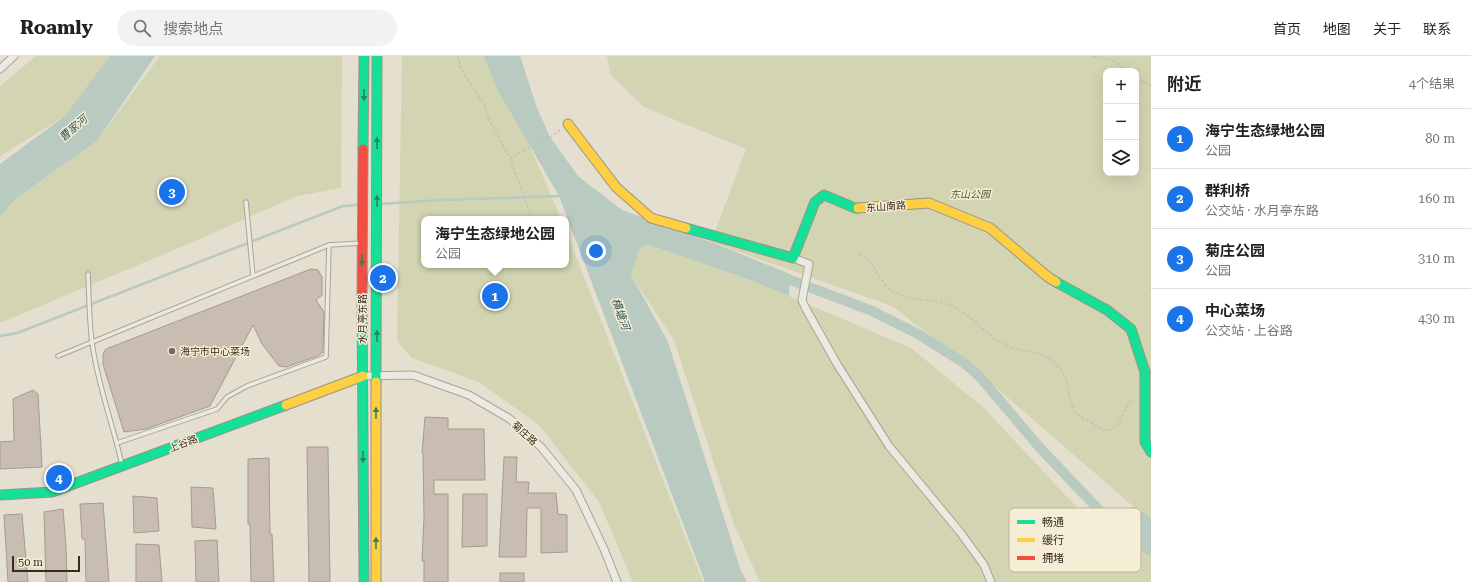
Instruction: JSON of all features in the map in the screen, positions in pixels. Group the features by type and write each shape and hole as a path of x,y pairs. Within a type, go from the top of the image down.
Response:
{"street":[{"path":"0,69 14,56"},
{"name":"水月亭东路","path":"364,56 364,582"},
{"name":"水月亭东路","path":"376,582 377,56"},
{"path":"568,124 616,187 651,218 793,258 809,264 806,273 802,300 837,364 889,446 960,532 984,565 991,582"},
{"name":"东山南路","path":"793,258 816,202 824,195 854,208 929,203 990,228 1048,277 1107,310 1131,329 1145,372 1145,442 1151,452"},
{"name":"菊庄路","path":"363,376 413,374 469,395 510,419 541,447 576,490 604,549 617,582"},
{"name":"上谷路","path":"0,494 52,492 363,376"}],"lane":[{"path":"246,202 253,276"},
{"path":"58,356 329,245 363,242"},
{"path":"117,442 217,409 227,396 247,386 326,356 329,245"},
{"path":"88,274 92,342 102,392 117,442 122,466"}],"path":[{"path":"458,56 461,69 485,106 489,120 510,158 531,216"},
{"path":"1092,56 1114,61 1122,68"},
{"path":"1139,80 1151,86"},
{"path":"510,158 550,137 568,124"},
{"path":"859,254 868,258 887,287 897,293 913,299 931,300 953,306 969,316 983,330 1009,347 1046,356 1059,367 1068,381 1072,403 1077,413 1104,430 1111,430 1117,426 1124,411 1134,399 1145,399"}],"green space":[{"path":"36,56 113,56 65,116 0,156 0,86"},
{"path":"160,56 342,56 341,188 297,196 195,241 0,323 0,218 15,199 97,141"},
{"path":"402,56 491,56 560,216 421,216 421,268 569,268 569,239 703,582 633,582 599,502 539,425 479,382 412,358 397,341"},
{"name":"东山公园","path":"607,56 1151,56 1151,517 1141,511 1141,508 1134,507 991,383 892,306 711,242 746,149 644,107 610,74"},
{"path":"647,244 753,281 911,348 984,408 1077,508 1009,508 1009,572 1141,572 1141,551 1151,557 1151,582 760,582 733,522 674,340 631,275 639,249"}],"water":[{"name":"曹家河","path":"110,56 155,56 97,141 15,199 0,218 0,164 65,116"},
{"name":"横塘河","path":"484,56 520,56 537,108 550,137 578,176 622,210 711,242 790,274 789,296 753,281 647,244 639,250 631,275 668,342 741,571 747,582 705,582 569,222 569,216 567,216 559,196 497,89"},
{"path":"1141,511 1151,517 1151,557 1141,551"}],"building":[{"name":"海宁市中心菜场","path":"311,269 318,270 322,277 322,295 316,300 324,312 323,352 318,356 286,367 279,366 262,344 253,325 210,406 146,429 124,432 103,364 103,354 106,349"},
{"path":"33,390 38,394 42,467 0,469 0,442 14,441 13,399"},
{"path":"425,417 448,418 448,429 484,429 485,480 434,480 434,494 448,494 448,582 424,582 424,561 422,561 424,516 422,453"},
{"path":"307,447 328,447 330,582 309,582"},
{"path":"504,457 517,457 516,482 529,482 528,493 556,493 558,514 567,515 567,552 541,553 541,508 527,508 526,557 499,557"},
{"path":"269,458 270,534 272,534 274,582 251,582 250,524 248,524 248,459"},
{"path":"191,487 213,488 216,529 192,527"},
{"path":"463,494 487,494 487,546 462,547"},
{"path":"133,496 157,498 159,531 134,533"},
{"path":"103,503 109,582 86,582 85,539 82,539 80,504"},
{"path":"63,509 67,582 46,582 44,512"},
{"path":"22,514 28,582 8,582 4,515"},
{"path":"217,540 219,582 196,582 195,541"},
{"path":"136,544 159,545 162,582 136,582"},
{"path":"500,573 524,573 524,582 500,582"}],"waterway":[{"path":"380,204 440,200 559,196"},
{"path":"0,336 17,333 343,206 359,205"},
{"path":"777,275 870,310 918,334 964,363 980,377 1041,449 1097,508"}],"traffic: fast":[{"path":"363,149 364,56"},
{"path":"376,382 377,56"},
{"path":"686,228 793,258 815,202 824,195 858,208"},
{"path":"1056,282 1107,310 1131,329 1145,372 1145,442 1151,452"},
{"path":"362,301 364,582"},
{"path":"0,495 52,492 286,405"}],"traffic: slow":[{"path":"568,124 616,187 651,218 686,228"},
{"path":"858,208 929,203 990,228 1056,282"},
{"path":"286,405 363,376"},
{"path":"376,382 376,582"}],"traffic: jam":[{"path":"362,301 363,149"}],"place":[{"name":"菊庄公园","path":"172,192"},
{"name":"群利桥","path":"383,278"},
{"name":"海宁生态绿地公园","path":"495,296"},
{"name":"海宁市中心菜场","path":"172,351"},
{"name":"中心菜场","path":"59,478"}]}
